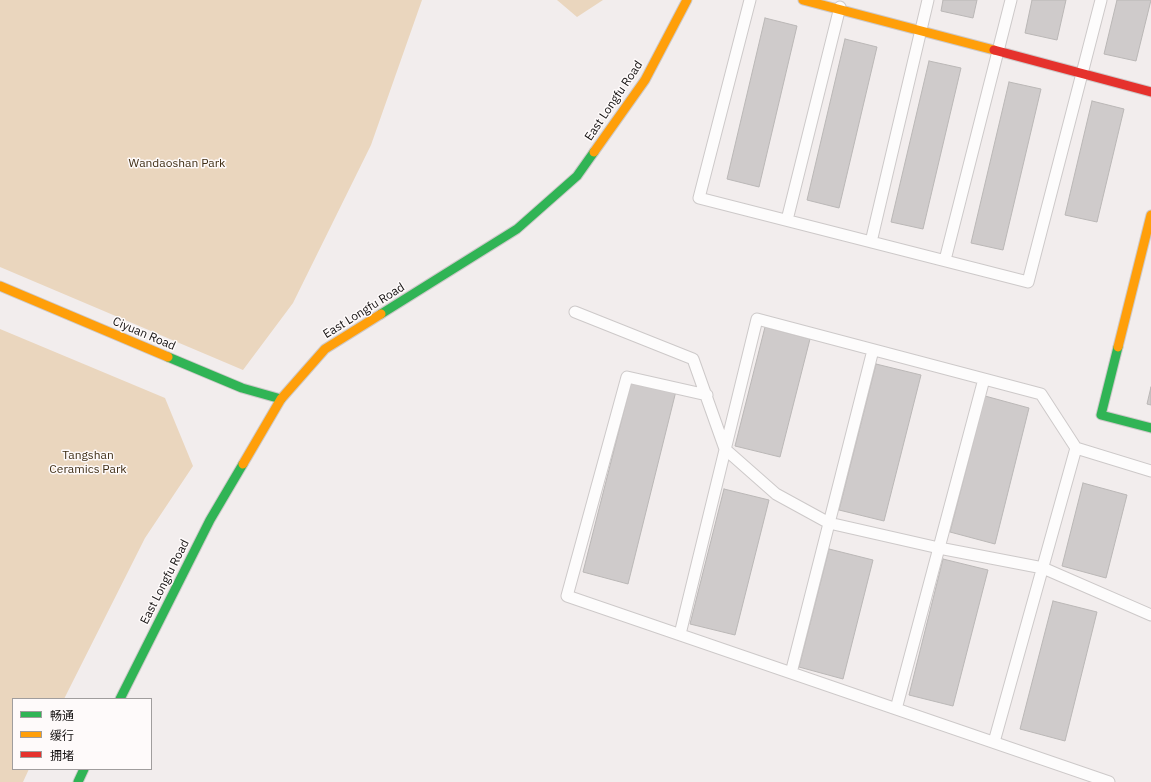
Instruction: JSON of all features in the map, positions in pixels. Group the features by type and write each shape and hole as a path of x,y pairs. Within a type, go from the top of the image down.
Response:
{"main road":[{"name":"East Longfu Road","path":"121,698 210,520 281,399 324,349 517,229 577,176 645,80 687,0"},
{"path":"803,0 841,5 921,31 1151,92"},
{"path":"1151,215 1101,415 1151,428"},
{"name":"Ciyuan Road","path":"0,286 242,388 281,399"},
{"path":"78,782 84,770"}],"lane":[{"path":"750,0 699,198 1028,282 1101,0"},
{"path":"871,242 928,0"},
{"path":"945,260 1011,0"},
{"path":"787,220 841,5"},
{"path":"575,312 694,359 725,449 776,494 829,523 939,548 1043,568 1151,615"},
{"path":"680,634 757,320 1041,394 1076,448 1151,471"},
{"path":"791,673 873,350"},
{"path":"707,395 627,377 567,596 1109,782"},
{"path":"896,709 984,379"},
{"path":"994,742 1076,448"}],"green space":[{"name":"Wandaoshan Park","path":"0,0 422,0 371,145 293,303 243,370 0,267"},
{"path":"557,0 603,0 577,17"},
{"name":"Tangshan Ceramics Park","path":"0,329 165,398 193,466 145,538 65,698 12,698 12,770 29,770 23,782 0,782"}],"building":[{"path":"943,0 977,0 973,18 941,11"},
{"path":"1032,0 1066,0 1057,40 1025,33"},
{"path":"1117,0 1151,0 1136,61 1104,54"},
{"path":"765,18 797,26 759,187 727,179"},
{"path":"845,39 877,47 839,208 807,200"},
{"path":"929,61 961,68 923,229 891,222"},
{"path":"1009,82 1041,89 1003,250 971,243"},
{"path":"1092,101 1124,109 1097,222 1065,215"},
{"path":"765,327 810,339 780,457 735,446"},
{"path":"876,364 921,375 884,521 839,510"},
{"path":"633,375 677,387 628,584 583,572"},
{"path":"1151,387 1151,405 1147,404"},
{"path":"985,396 1029,408 995,544 950,532"},
{"path":"1083,483 1127,495 1106,578 1062,566"},
{"path":"724,489 769,500 735,635 690,624"},
{"path":"829,549 873,560 843,679 799,667"},
{"path":"943,559 988,570 953,706 909,695"},
{"path":"1053,601 1097,612 1065,741 1020,729"}],"traffic: fast":[{"path":"381,314 517,229 577,176 594,152"},
{"path":"1118,347 1101,415 1151,428"},
{"path":"168,357 242,388 281,399"},
{"path":"121,698 210,520 243,464"},
{"path":"78,782 84,770"}],"traffic: slow":[{"path":"594,152 645,80 687,0"},
{"path":"803,0 994,50"},
{"path":"1118,347 1151,215"},
{"path":"0,286 168,357"},
{"path":"243,464 281,399 325,349 381,314"}],"traffic: jam":[{"path":"994,50 1151,92"}]}
